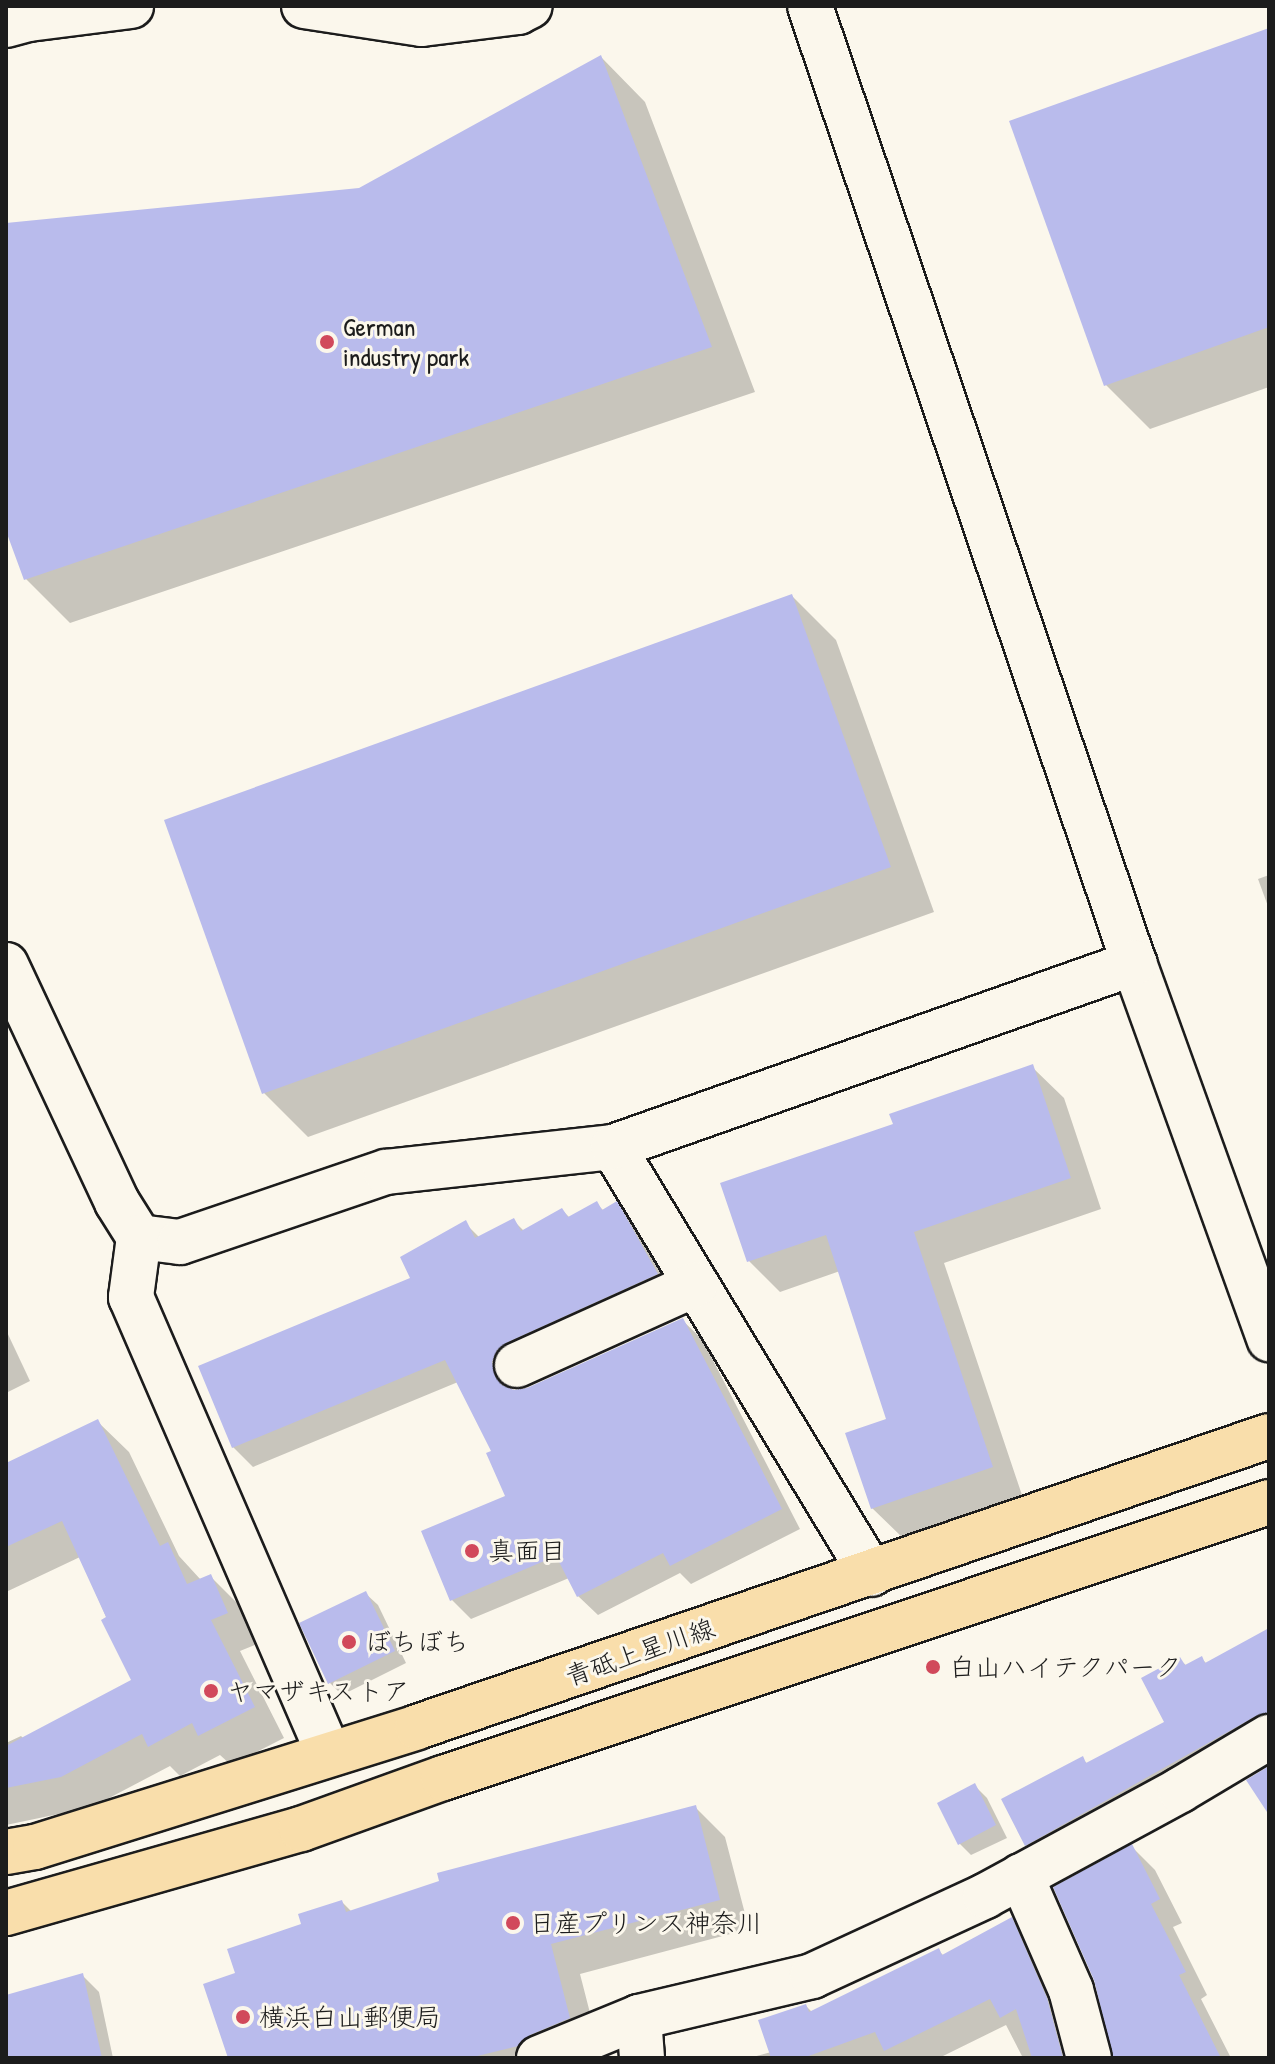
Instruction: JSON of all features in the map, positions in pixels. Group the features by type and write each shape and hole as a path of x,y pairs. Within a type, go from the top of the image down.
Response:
{"main road":[{"name":"青砥上星川線","path":"6,1852 35,1847 417,1727 1269,1436"},
{"path":"6,1913 301,1829 443,1778 1269,1502"}],"street":[{"path":"6,25 29,19 131,6"},
{"path":"304,6 422,24 518,12 530,6"},
{"path":"810,6 1134,963 1269,1339"},
{"path":"139,1237 180,1242 386,1172 613,1147 1134,963"},
{"path":"6,965 117,1202 139,1237 131,1297 328,1753"},
{"path":"613,1147 872,1574"},
{"path":"517,1365 696,1284"},
{"path":"539,2058 640,2037 812,1976 1021,1876 1180,1790 1269,1737"},
{"path":"1021,1876 1071,1990 1089,2058"}],"building":[{"path":"1269,28 1269,327 1104,386 1009,121"},
{"path":"601,55 712,347 24,580 6,531 6,223 359,188"},
{"path":"792,594 891,867 262,1094 164,820"},
{"path":"1033,1064 1071,1178 914,1232 993,1467 871,1509 845,1433 886,1419 826,1235 747,1262 720,1183 893,1124 889,1114"},
{"path":"597,1201 602,1210 617,1201 658,1274 506,1343 497,1350 492,1362 495,1376 502,1385 514,1390 527,1388 683,1318 782,1509 670,1566 663,1553 577,1597 556,1556 450,1601 421,1531 505,1496 486,1453 491,1451 445,1360 232,1448 198,1366 410,1278 400,1257 466,1220 475,1238 514,1218 521,1231 562,1208 568,1217"},
{"path":"98,1419 160,1546 168,1542 187,1584 211,1574 228,1613 211,1620 255,1707 198,1736 192,1723 148,1747 142,1734 61,1777 6,1788 6,1746 131,1680 101,1620 106,1617 62,1521 6,1547 6,1463"},
{"name":"ぼちぼち","path":"366,1591 395,1651 328,1684 299,1623"},
{"path":"1269,1628 1269,1712 1256,1716 1025,1846 1001,1799 1083,1756 1086,1763 1164,1722 1141,1678 1180,1657 1185,1665 1202,1656 1205,1663"},
{"path":"1269,1766 1269,1815 1246,1780"},
{"path":"975,1783 996,1825 958,1845 937,1803"},
{"path":"696,1805 720,1900 551,1944 570,2018 530,2035 518,2046 469,2058 228,2058 203,1984 235,1973 227,1949 301,1924 298,1914 342,1900 346,1912 439,1881 437,1873"},
{"path":"1132,1844 1160,1899 1151,1904 1186,1972 1179,1975 1221,2058 1113,2058 1094,1980 1053,1887"},
{"path":"1012,1917 1047,1998 1063,2058 1032,2058 1016,2009 1000,2018 990,1999 884,2051 875,2032 803,2058 771,2058 758,2020 806,2004 809,2012 939,1948 942,1955"},
{"path":"83,1973 102,2058 6,2058 6,1995"}],"place":[{"name":"German industry park","path":"327,342"},
{"name":"真面目","path":"472,1551"},
{"name":"ぼちぼち","path":"349,1642"},
{"name":"白山ハイテクパーク","path":"933,1667"},
{"name":"ヤマザキストア","path":"211,1691"},
{"name":"日産プリンス神奈川","path":"513,1923"},
{"name":"横浜白山郵便局","path":"243,2017"}]}
